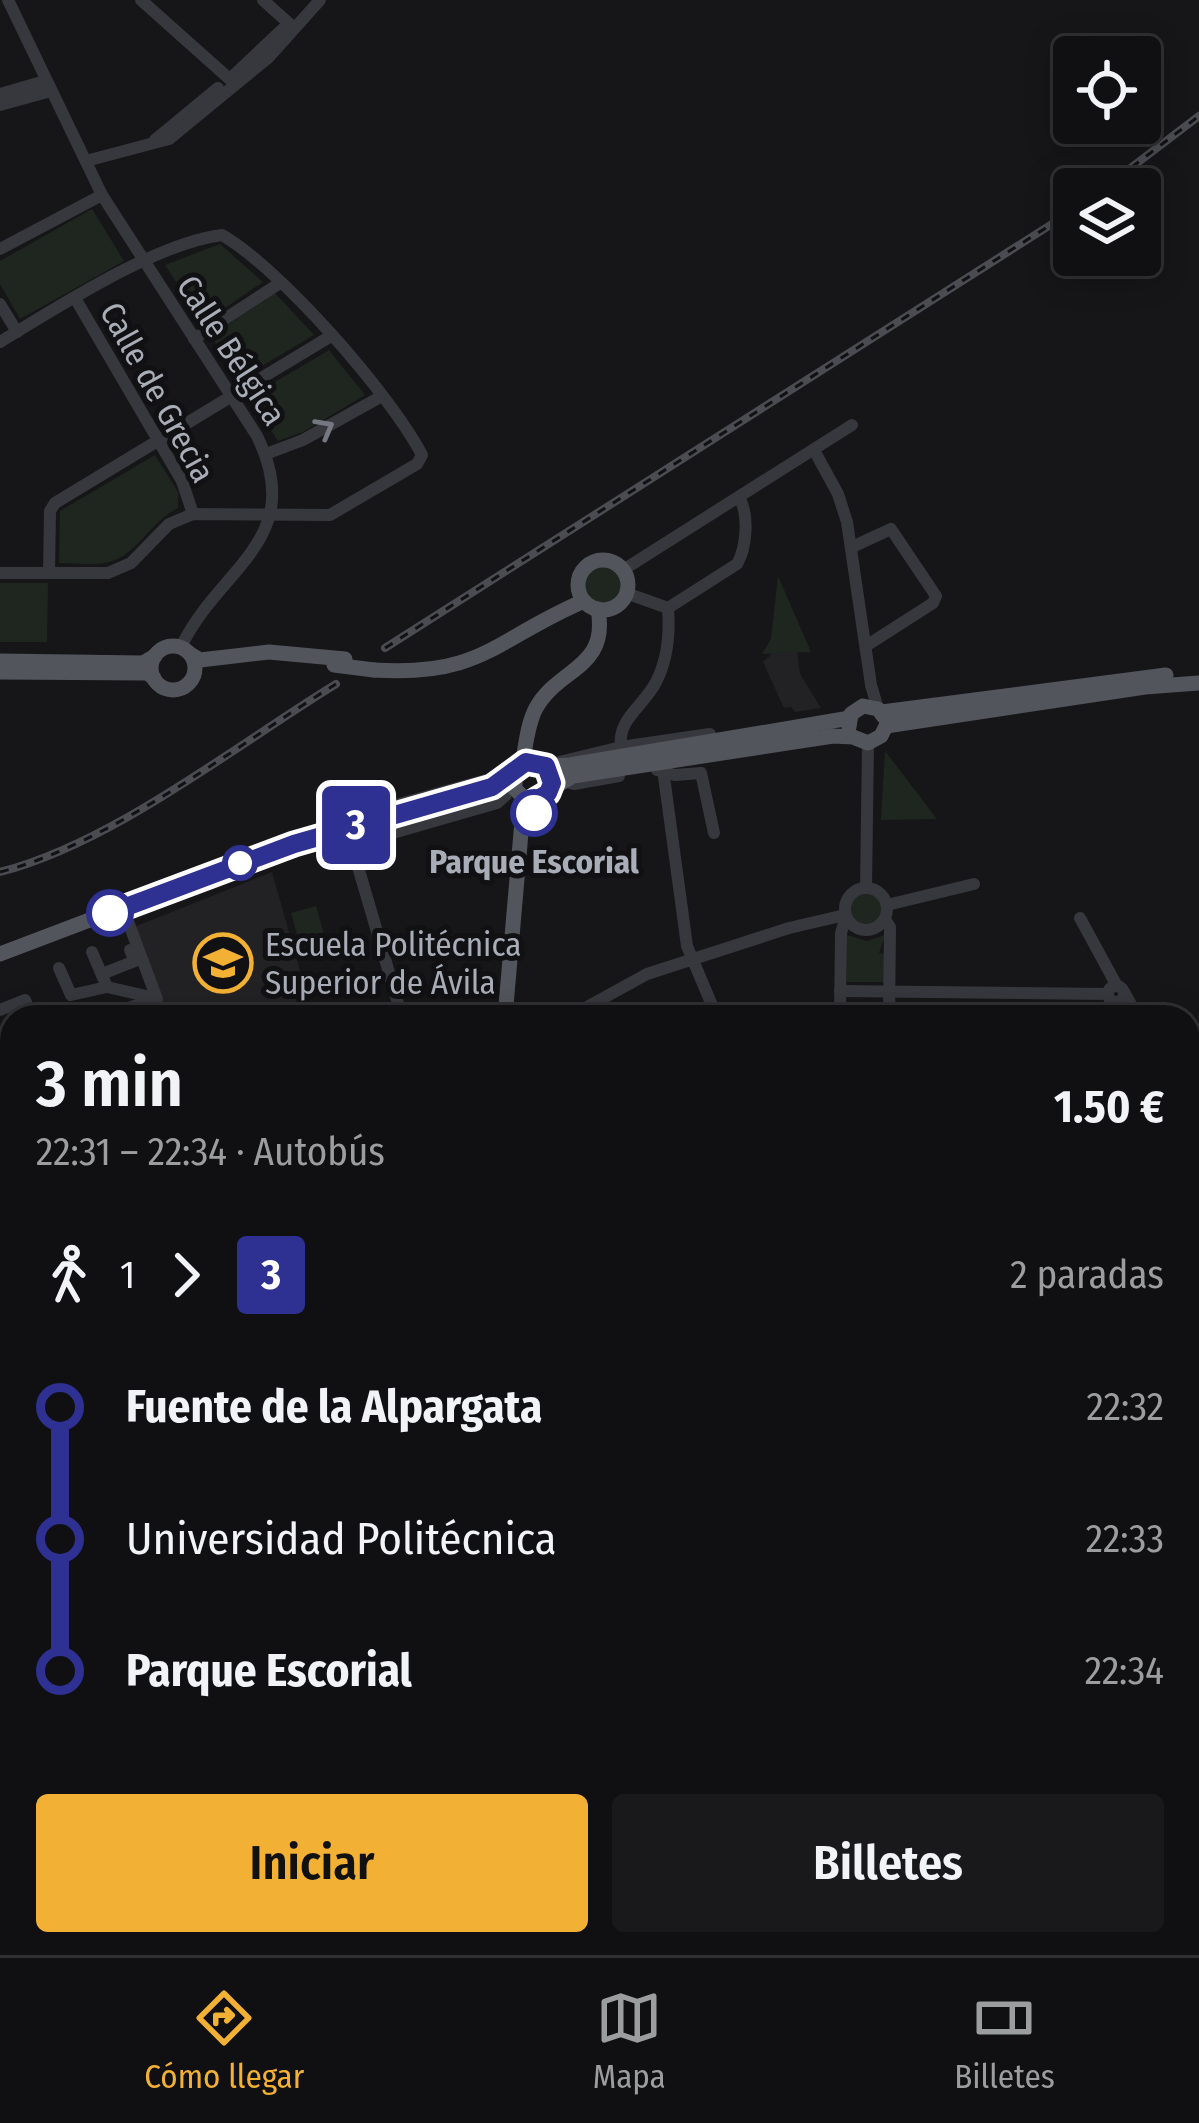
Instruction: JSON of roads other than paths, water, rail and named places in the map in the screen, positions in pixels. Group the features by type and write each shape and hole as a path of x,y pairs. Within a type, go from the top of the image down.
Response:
{"main road":[{"path":"0,672 147,673 174,690 205,668 269,660 425,671 464,664 593,602 626,592 623,570 604,560 590,564 580,575 593,602 606,648 598,663 554,699 537,727 510,1005"},
{"path":"0,661 143,662 166,647 200,660 282,652 339,662"},
{"path":"185,651 195,665 193,676"},
{"path":"154,678 155,656"},
{"path":"0,964 266,862 531,781 835,723 854,712 882,716 1199,678"},
{"path":"854,712 861,740"},
{"path":"531,781 861,740 881,736 882,716"},
{"path":"0,954 263,854 347,837"}],"street":[{"path":"142,0 236,79"},
{"path":"154,0 236,79"},
{"path":"263,0 294,23"},
{"path":"275,0 294,23"},
{"path":"294,23 309,0"},
{"path":"86,161 153,142 236,79 320,0"},
{"name":"Calle Bélgica","path":"4,1 33,71 47,83 102,195 266,454 273,485 272,514"},
{"path":"0,94 47,83"},
{"path":"0,105 47,83"},
{"path":"0,249 102,195"},
{"path":"0,342 144,263 222,235 280,283 331,336 421,451 420,461 330,515 193,514 169,524 118,570 0,573"},
{"path":"194,339 280,283"},
{"name":"Calle de Grecia","path":"74,298 186,488 193,514"},
{"path":"0,304 17,332"},
{"path":"49,573 52,505 331,336"},
{"path":"266,454 304,440 382,396"},
{"path":"623,570 852,425"},
{"path":"814,449 838,494 852,547 871,685 882,716"},
{"path":"668,608 741,561 745,513 739,497"},
{"path":"185,651 196,618 259,546 272,514"},
{"path":"852,547 883,530 895,532 936,596 933,603 866,646"},
{"path":"626,592 668,608"},
{"path":"621,747 622,728 656,683 664,660 668,608"},
{"path":"531,781 568,758 854,712 871,685"},
{"path":"861,740 866,888"},
{"path":"663,766 675,775 701,772 714,833"},
{"path":"663,766 692,961 712,1005"},
{"path":"347,837 398,1005"},
{"path":"846,916 853,927 864,931 876,928 886,912 974,884"},
{"path":"840,1005 841,933 847,898 866,888 880,892 890,927 890,1005"},
{"path":"126,916 157,998"},
{"path":"591,1005 647,974 789,928 846,916"},
{"path":"1080,918 1116,993 1127,1005"},
{"path":"59,968 71,995 135,961 128,945"},
{"path":"92,952 105,980 157,998"},
{"path":"840,991 1116,993"},
{"path":"1116,993 1116,1005"},
{"path":"136,1005 157,998"}],"railway":[{"path":"1131,168 1199,116"},
{"path":"385,648 1053,223"},
{"path":"0,872 43,858 129,816 336,684"}],"place":[{"name":"Parque Escorial","path":"534,813"},
{"name":"Escuela Politécnica Superior de Ávila","path":"223,963"}]}
